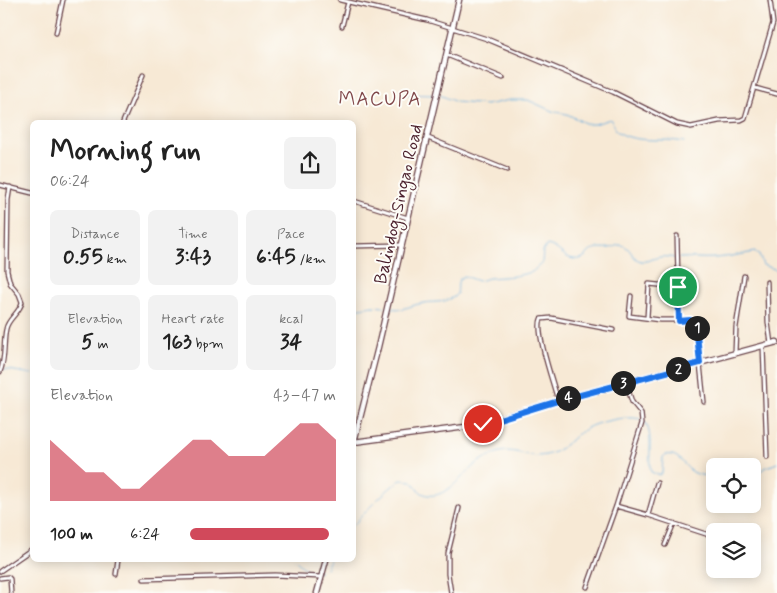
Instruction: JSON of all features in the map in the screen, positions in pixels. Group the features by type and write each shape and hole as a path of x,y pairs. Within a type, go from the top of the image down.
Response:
{"street":[{"path":"56,33 63,0"},
{"path":"340,0 453,28 488,39 686,126 719,121 743,120 746,116 773,23 770,0"},
{"name":"Balindog-Singao Road","path":"356,434 428,138 459,0"},
{"path":"342,26 348,2"},
{"path":"447,55 503,78"},
{"path":"124,120 143,75"},
{"path":"755,88 777,94"},
{"path":"428,138 507,170"},
{"path":"0,185 30,192"},
{"path":"0,372 4,359 6,329 22,302 19,294 10,283 7,271 8,200 10,187"},
{"path":"356,202 408,218"},
{"path":"677,236 679,321"},
{"path":"356,246 402,246"},
{"path":"735,353 736,327 744,276"},
{"path":"767,282 770,344"},
{"path":"647,318 649,284 678,287"},
{"path":"631,296 629,316 679,321 690,320 696,325 704,402"},
{"path":"558,401 542,340 539,324 541,319 550,318 613,330"},
{"path":"356,442 473,426 626,382 777,342"},
{"path":"763,346 767,457"},
{"path":"587,587 616,506 642,422 641,413 632,402 626,382"},
{"path":"648,515 657,483"},
{"path":"616,506 706,534"},
{"path":"451,593 448,574 448,553 459,508"},
{"path":"665,545 674,523"},
{"path":"0,570 30,550"},
{"path":"116,574 118,562"},
{"path":"317,593 325,562"},
{"path":"144,579 275,575 321,577"},
{"path":"0,578 8,577 10,579 11,593"}],"waterway":[{"path":"405,94 435,95"},
{"path":"440,95 456,102 486,105 510,100 528,100 552,111 567,114 587,124 595,124 610,119 615,130 631,138 684,142"},
{"path":"390,308 404,308 450,299 457,294 458,281 464,276 478,281 532,272 542,263 543,251 547,245 574,259 583,258 596,248 610,248 620,245 627,247 635,258 641,261 662,257 675,258"},
{"path":"679,258 715,258 755,252 758,253 763,265 777,270"},
{"path":"356,309 372,306 385,307"},
{"path":"3,369 30,374"},
{"path":"356,523 376,501 401,480 412,481 422,493 437,495 452,486 476,464 497,453 511,451 534,456 546,455 563,447 582,431 594,425 620,419 640,419"},
{"path":"644,421 650,439 651,472 659,475 662,473 663,457 670,455 678,458 695,473 706,475"},
{"path":"761,470 777,463"},
{"path":"297,562 309,572 320,572"},
{"path":"326,568 329,562"}],"district":[{"name":"MACUPA","path":"380,98"}],"route":[{"path":"483,424 533,408 700,363 695,323 690,320 679,321 678,287"}]}
